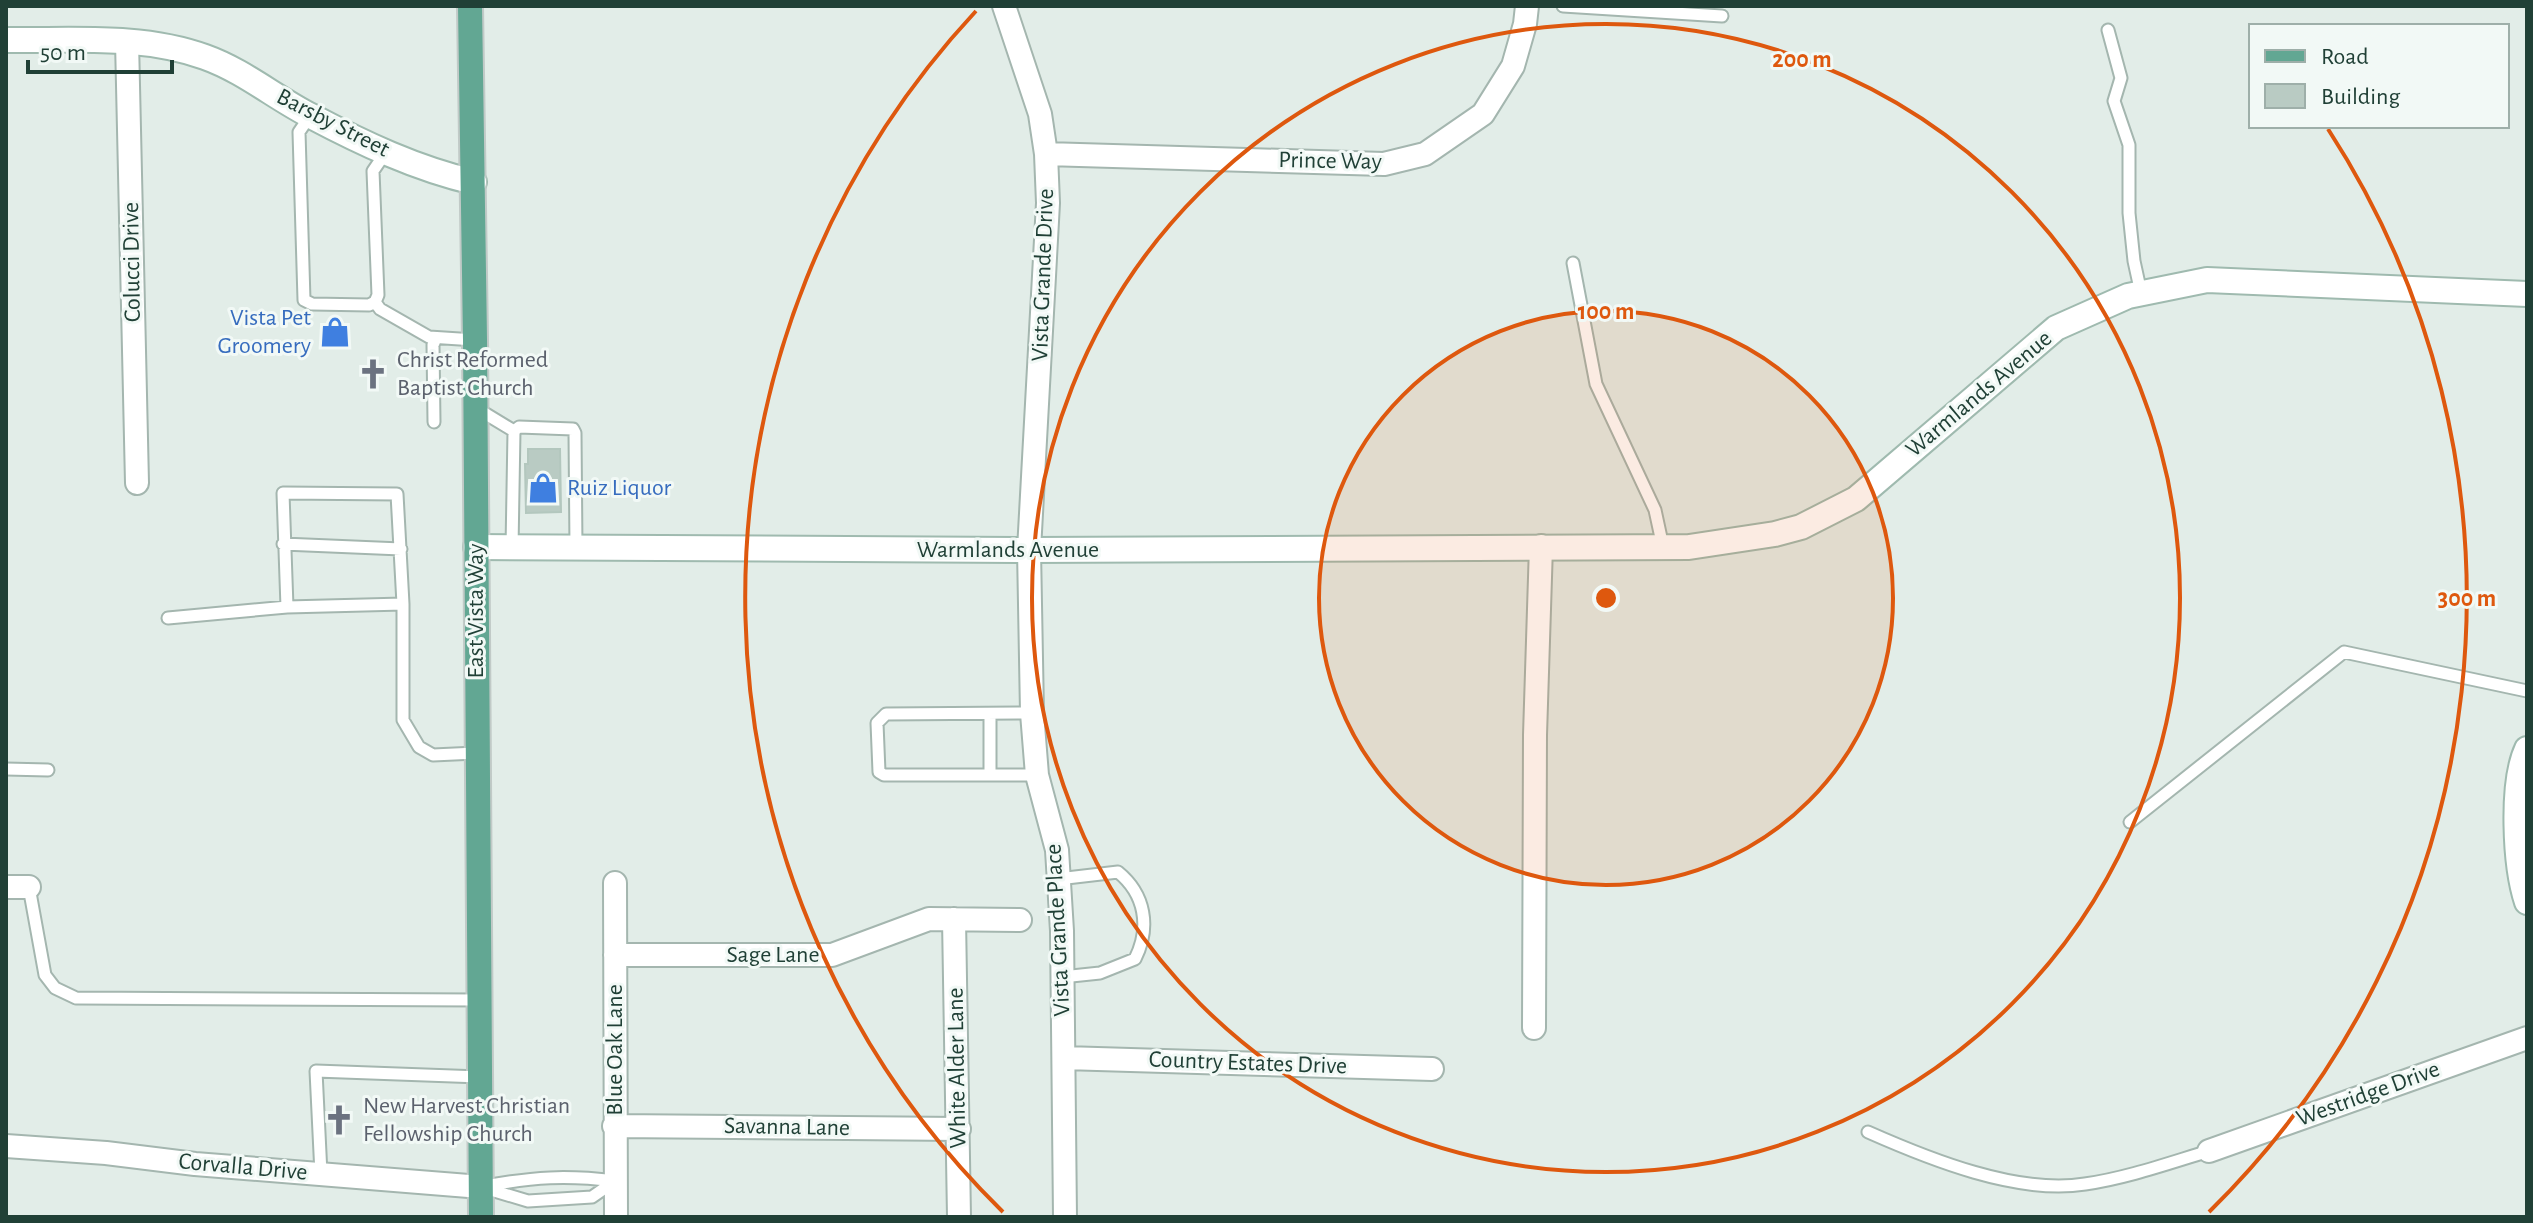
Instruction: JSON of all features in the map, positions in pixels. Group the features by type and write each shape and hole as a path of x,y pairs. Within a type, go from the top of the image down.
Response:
{"main road":[{"name":"East Vista Way","path":"470,6 474,182 481,1217"}],"street":[{"name":"Vista Grande Drive","path":"1004,6 1040,114 1046,154 1048,203 1029,550"},
{"name":"Prince Way","path":"1046,154 1384,164 1425,154 1483,114 1513,66 1527,6"},
{"name":"Barsby Street","path":"6,40 127,41 170,47 203,56 235,69 310,116 437,173 474,182"},
{"name":"Colucci Drive","path":"127,41 137,483"},
{"name":"Warmlands Avenue","path":"476,547 1029,550 1689,547 1801,527 1856,499 2056,328 2128,296 2207,280 2527,294"},
{"path":"1534,1028 1535,735 1541,546"},
{"name":"Vista Grande Place","path":"1029,550 1032,713 1037,775 1057,850 1064,1058 1065,1217"},
{"path":"2527,749 2519,780 2517,857 2527,902"},
{"name":"Blue Oak Lane","path":"615,883 616,1217"},
{"path":"6,887 29,887"},
{"name":"Sage Lane","path":"615,955 832,955 929,919 1020,920"},
{"name":"White Alder Lane","path":"954,919 959,1217"},
{"name":"Westridge Drive","path":"2209,1151 2527,1038"},
{"name":"Country Estates Drive","path":"1064,1058 1432,1069"},
{"name":"Savanna Lane","path":"614,1126 959,1129"},
{"name":"Corvalla Drive","path":"6,1146 481,1187"}],"lane":[{"path":"1563,6 1722,16"},
{"path":"2108,30 2121,78 2114,101 2129,145 2129,213 2141,293"},
{"path":"310,116 299,132 304,300 312,304 369,305 375,302 378,295 373,171 387,151"},
{"path":"1573,263 1596,384 1655,510 1663,547"},
{"path":"375,302 380,309 424,334 436,338 475,340"},
{"path":"434,422 433,345 436,338"},
{"path":"475,408 514,431"},
{"path":"514,431 519,427 573,429 576,548"},
{"path":"512,548 514,431"},
{"path":"287,607 283,493 397,494 403,604 403,720 419,747 433,755 476,753"},
{"path":"283,544 401,549"},
{"path":"168,618 287,607 403,604"},
{"path":"2130,822 2344,652 2527,691"},
{"path":"1032,713 886,714 877,723 877,765 884,775 1037,775"},
{"path":"990,714 990,774"},
{"path":"6,769 48,770"},
{"path":"1058,879 1118,872 1131,882 1140,896 1143,913 1140,949 1135,959 1100,973 1062,977"},
{"path":"29,887 45,975 55,988 76,998 478,1000"},
{"path":"321,1174 316,1071 480,1077"},
{"path":"1868,1132 1944,1163 1988,1176 2066,1186 2114,1178 2209,1151"},
{"path":"481,1187 533,1177 615,1181"},
{"path":"481,1187 528,1201 592,1197 615,1181"}],"building":[{"name":"Ruiz Liquor","path":"528,449 560,449 561,512 526,513 525,464 528,464"}],"place":[{"name":"Vista Pet Groomery","path":"335,332"},
{"name":"Christ Reformed Baptist Church","path":"373,374"},
{"name":"Ruiz Liquor","path":"543,488"},
{"name":"New Harvest Christian Fellowship Church","path":"339,1120"}]}
